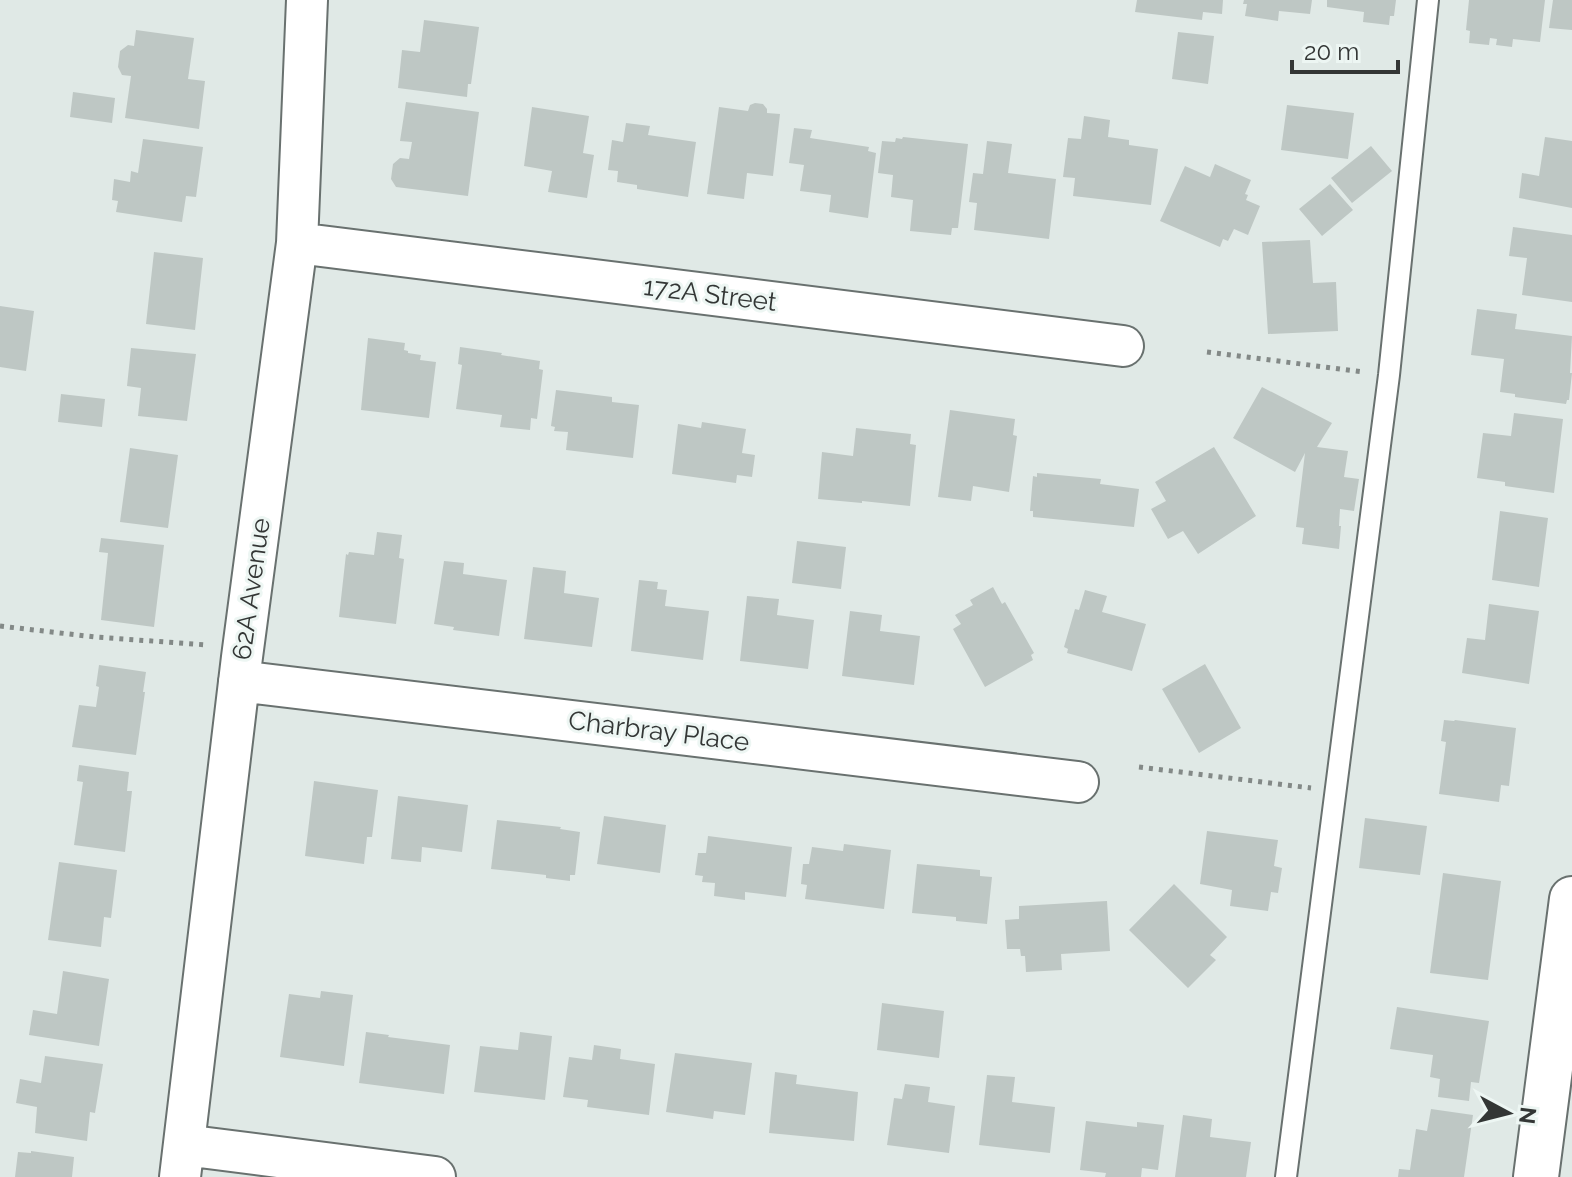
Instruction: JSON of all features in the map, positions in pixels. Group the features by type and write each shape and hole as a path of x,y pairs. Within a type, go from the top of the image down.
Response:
{"main road":[{"path":"1536,1177 1572,899"}],"street":[{"name":"62A Avenue","path":"182,1161 239,681 297,243 307,0"},
{"name":"172A Street","path":"297,243 1123,346"},
{"name":"Charbray Place","path":"239,681 1078,782"},
{"path":"182,1161 435,1177"}],"lane":[{"path":"1286,1177 1389,375 1428,0"}],"path":[{"path":"1207,352 1373,373"},
{"path":"0,626 213,646"},
{"path":"1139,767 1316,789"}],"building":[{"path":"1137,0 1223,0 1222,14 1203,12 1202,20 1135,12"},
{"path":"1244,0 1312,0 1310,14 1279,11 1278,21 1245,16 1247,4 1243,4"},
{"path":"1327,0 1396,0 1389,25 1363,22 1364,12 1327,7"},
{"path":"1469,0 1545,0 1540,42 1513,39 1512,47 1496,45 1497,39 1490,38 1489,45 1469,43 1470,31 1466,30"},
{"path":"1553,0 1572,0 1572,30 1549,28"},
{"path":"424,20 479,27 467,97 398,88 402,50 420,52"},
{"path":"136,30 194,38 188,79 205,81 199,129 125,118 131,76 122,75 118,67 120,51 128,45 134,46"},
{"path":"1178,32 1214,36 1208,84 1172,79"},
{"path":"73,92 115,98 112,123 70,117"},
{"path":"406,102 479,112 468,196 396,187 391,179 393,164 400,158 409,159 412,142 400,141"},
{"path":"763,104 767,113 780,114 773,176 747,173 744,199 707,194 719,107 748,111 750,105"},
{"path":"1287,105 1354,113 1348,159 1281,150"},
{"path":"532,107 589,116 583,153 594,155 587,198 548,192 552,171 524,166"},
{"path":"1084,116 1110,120 1108,137 1129,140 1129,145 1158,149 1151,205 1073,196 1075,178 1063,177 1068,138 1081,139"},
{"path":"626,123 650,126 648,135 696,142 688,197 637,189 637,185 617,182 618,171 608,170 612,140 623,142"},
{"path":"794,128 812,130 810,138 869,147 868,151 876,153 868,218 829,212 831,195 800,191 804,165 789,163"},
{"path":"1545,137 1572,141 1572,208 1519,198 1522,173 1539,176"},
{"path":"896,138 968,144 958,228 952,228 951,235 910,231 913,200 891,197 893,175 878,173 882,141 895,142"},
{"path":"143,139 203,147 196,197 186,196 182,222 116,212 118,201 112,200 114,179 130,182 131,171 138,173"},
{"path":"987,141 1012,144 1008,173 1056,179 1049,239 974,230 977,203 969,202 973,173 983,174"},
{"path":"1371,146 1392,171 1352,203 1331,178"},
{"path":"1215,164 1251,180 1245,194 1248,195 1246,200 1260,206 1248,235 1234,229 1228,241 1223,239 1220,247 1160,221 1185,166 1210,177"},
{"path":"1330,184 1353,210 1322,236 1299,209"},
{"path":"1513,227 1572,235 1572,302 1522,295 1527,258 1509,256"},
{"path":"1310,240 1313,283 1336,282 1338,331 1268,334 1262,242"},
{"path":"154,252 203,258 195,330 146,324"},
{"path":"0,306 34,311 26,371 0,367"},
{"path":"1477,309 1517,314 1515,329 1572,336 1572,373 1566,404 1500,392 1504,359 1471,355"},
{"path":"368,338 405,343 404,350 408,353 421,355 420,360 436,362 429,418 361,410"},
{"path":"460,347 540,361 539,369 543,370 537,419 531,418 530,430 500,427 502,415 456,409 462,365 458,364"},
{"path":"131,348 196,354 187,421 138,416 141,388 127,386"},
{"path":"1262,387 1332,423 1317,447 1348,451 1344,477 1359,479 1354,511 1340,509 1339,549 1302,544 1304,528 1296,527 1305,453 1295,472 1233,438"},
{"path":"556,390 612,397 612,402 639,405 633,458 566,450 568,432 554,431 555,427 551,426"},
{"path":"61,394 105,399 102,427 58,422"},
{"path":"950,410 1015,419 1013,435 1017,436 1009,492 973,486 971,501 938,497"},
{"path":"1514,413 1563,419 1554,493 1505,486 1505,482 1477,478 1483,433 1511,436"},
{"path":"702,422 746,429 742,453 755,455 752,477 737,475 736,483 672,474 678,424 701,428"},
{"path":"856,428 911,434 910,444 916,445 910,506 818,499 822,452 853,456"},
{"path":"1214,447 1256,516 1198,554 1183,531 1168,539 1151,509 1166,501 1155,482"},
{"path":"130,448 178,455 168,528 120,522"},
{"path":"1037,473 1101,479 1100,484 1139,489 1134,527 1033,517 1033,511 1030,511 1033,476 1037,477"},
{"path":"1500,511 1548,518 1539,587 1492,580"},
{"path":"377,532 402,535 399,558 404,559 396,624 339,617 346,554 374,555"},
{"path":"101,538 164,545 154,627 101,620 108,553 99,552"},
{"path":"797,541 846,547 841,589 792,583"},
{"path":"444,561 464,563 463,574 507,580 499,636 453,630 454,627 434,624"},
{"path":"533,567 566,571 564,593 599,598 592,647 524,639"},
{"path":"639,580 658,582 657,589 667,590 665,606 709,611 703,660 631,651"},
{"path":"993,587 1034,653 1031,655 1033,660 985,687 953,629 961,624 955,615 973,605 970,600"},
{"path":"1085,590 1107,596 1102,612 1146,624 1132,671 1067,653 1068,649 1064,647 1075,609 1079,610"},
{"path":"747,596 779,599 777,615 814,620 808,669 740,661"},
{"path":"1489,604 1539,611 1529,684 1462,673 1467,638 1485,640"},
{"path":"850,611 882,615 880,631 920,636 914,685 842,676"},
{"path":"1205,664 1241,728 1199,753 1162,689"},
{"path":"99,665 146,672 136,755 72,747 79,705 96,707"},
{"path":"1444,720 1516,728 1509,786 1501,785 1499,802 1439,794 1446,742 1441,741"},
{"path":"79,765 129,772 127,791 132,791 125,852 74,845 83,782 77,781"},
{"path":"314,781 378,790 372,837 367,837 364,864 305,856"},
{"path":"398,796 468,805 462,852 422,847 421,862 391,859"},
{"path":"604,816 666,825 660,873 597,864"},
{"path":"1365,818 1427,826 1420,875 1359,868"},
{"path":"497,820 580,832 575,875 570,875 570,881 491,869"},
{"path":"1207,831 1278,840 1274,866 1282,868 1278,893 1271,892 1268,911 1230,906 1232,890 1200,884"},
{"path":"708,836 792,847 786,897 745,892 745,900 714,896 715,883 702,882 703,876 695,875 698,853 706,853"},
{"path":"844,844 891,850 884,909 805,899 807,885 801,884 803,864 809,864 812,847 843,851"},
{"path":"59,862 117,870 111,918 104,917 101,947 48,940"},
{"path":"917,864 980,870 980,876 992,877 987,924 956,921 956,917 912,913"},
{"path":"1443,873 1501,881 1488,980 1430,973"},
{"path":"1174,884 1227,937 1210,955 1216,960 1188,988 1129,930"},
{"path":"1107,901 1110,951 1061,954 1062,970 1026,972 1025,956 1021,956 1020,949 1007,949 1005,920 1019,919 1019,906"},
{"path":"63,971 109,979 99,1046 29,1035 33,1010 57,1014"},
{"path":"321,991 353,995 344,1066 280,1057 289,994 320,998"},
{"path":"882,1003 944,1011 939,1058 877,1050"},
{"path":"1397,1007 1489,1021 1479,1083 1471,1082 1469,1101 1438,1097 1440,1079 1430,1077 1433,1055 1390,1049"},
{"path":"366,1032 450,1045 444,1094 359,1083"},
{"path":"520,1032 552,1036 545,1100 474,1092 480,1046 518,1050"},
{"path":"594,1045 621,1049 620,1059 655,1064 649,1115 587,1107 588,1100 563,1097 569,1057 592,1060"},
{"path":"675,1053 752,1063 745,1115 714,1111 713,1119 666,1112"},
{"path":"45,1056 103,1064 95,1113 90,1112 87,1141 35,1133 37,1107 16,1103 20,1079 41,1083"},
{"path":"775,1072 797,1075 796,1084 858,1092 854,1141 769,1133"},
{"path":"987,1075 1015,1077 1012,1102 1055,1107 1050,1153 979,1145"},
{"path":"905,1084 930,1087 928,1102 955,1106 949,1153 887,1145 894,1098 902,1099"},
{"path":"1431,1109 1473,1115 1464,1177 1398,1177 1399,1169 1410,1170 1416,1129 1427,1131"},
{"path":"1183,1115 1212,1119 1210,1137 1251,1142 1246,1177 1175,1177"},
{"path":"1086,1121 1137,1127 1137,1122 1164,1125 1158,1170 1142,1168 1141,1177 1105,1177 1106,1173 1080,1170"},
{"path":"18,1152 74,1157 72,1177 15,1177"}]}
